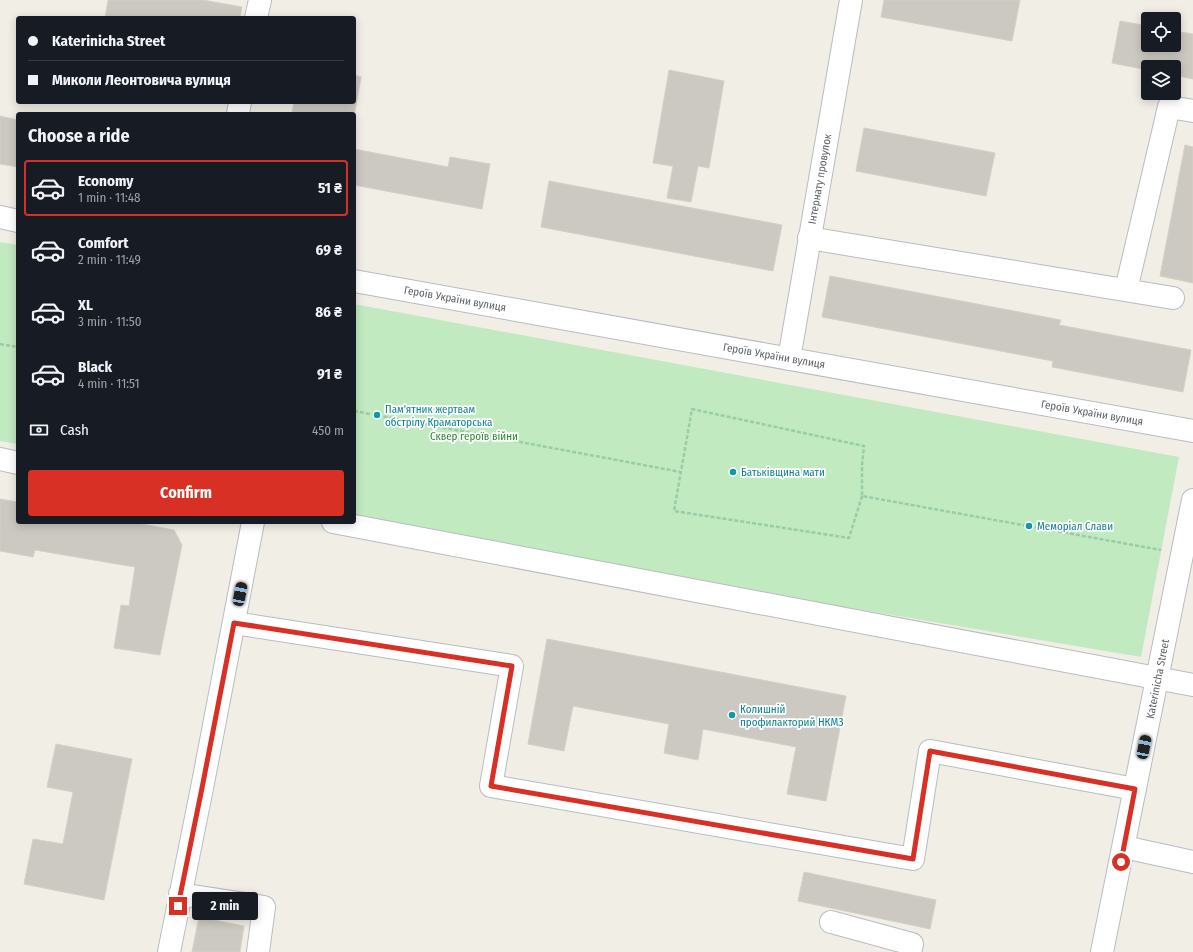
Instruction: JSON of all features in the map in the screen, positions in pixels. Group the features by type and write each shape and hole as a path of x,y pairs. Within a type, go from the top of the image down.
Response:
{"street":[{"path":"256,16 260,0"},
{"name":"Інтернату провулок","path":"789,359 850,0"},
{"path":"1126,290 1169,107 1193,111"},
{"path":"0,217 16,220"},
{"path":"809,238 1173,298"},
{"name":"Героїв України вулиця","path":"356,281 1193,432"},
{"path":"0,459 16,463"},
{"name":"Katerinicha Street","path":"1102,952 1158,678 1186,557 1193,500"},
{"path":"169,952 253,524"},
{"path":"344,524 1193,685"},
{"path":"234,623 512,666 491,786 913,859 930,751 1135,789"},
{"path":"1124,847 1193,862"},
{"path":"180,894 264,907 258,952"},
{"path":"831,922 912,944 910,952"}],"path":[{"path":"0,344 16,347"},
{"path":"692,409 864,446 862,496 849,538 674,511 692,409"},
{"path":"356,411 681,472"},
{"path":"862,496 1186,557"}],"green space":[{"path":"0,242 16,245 16,444 0,441"},
{"name":"Сквер героїв війни","path":"356,304 1179,457 1141,657 352,524 356,524"}],"building":[{"path":"108,0 203,0 242,7 240,16 105,16"},
{"path":"884,0 1020,0 1012,41 881,17"},
{"path":"1120,21 1141,25 1141,52 1181,52 1181,32 1193,34 1193,79 1181,76 1181,60 1141,60 1141,69 1112,63"},
{"path":"669,70 724,81 709,168 698,166 691,202 667,198 673,166 653,163"},
{"path":"356,76 361,77 355,112 292,112 294,104 356,104"},
{"path":"0,116 16,120 16,167 0,164"},
{"path":"864,128 995,153 986,196 856,171"},
{"path":"1185,145 1193,147 1193,283 1160,276"},
{"path":"356,149 448,167 450,157 490,164 482,209 356,185"},
{"path":"549,181 782,225 773,271 541,227"},
{"path":"830,276 1061,320 1059,325 1191,350 1183,392 1052,367 1053,361 822,317"},
{"path":"0,499 16,502 16,524 142,524 174,530 182,545 160,655 114,648 121,605 129,606 135,567 35,550 33,557 0,551"},
{"name":"Колишній профилакторий НКМЗ","path":"547,639 846,696 826,801 787,794 796,747 703,729 698,760 664,753 669,724 573,706 564,751 528,744"},
{"path":"56,744 132,759 104,900 24,884 33,839 63,844 73,792 47,787"},
{"path":"804,872 936,900 930,929 798,901"},
{"path":"199,917 244,926 240,952 192,952"}],"place":[{"name":"Пам'ятник жертвам обстрілу Краматорська","path":"377,415"},
{"name":"Батьківщина мати","path":"733,472"},
{"name":"Меморіал Слави","path":"1029,526"},
{"name":"Колишній профилакторий НКМЗ","path":"732,715"}],"route":[{"path":"178,906 234,623 512,666 491,786 913,859 930,751 1135,789 1121,862"}]}
